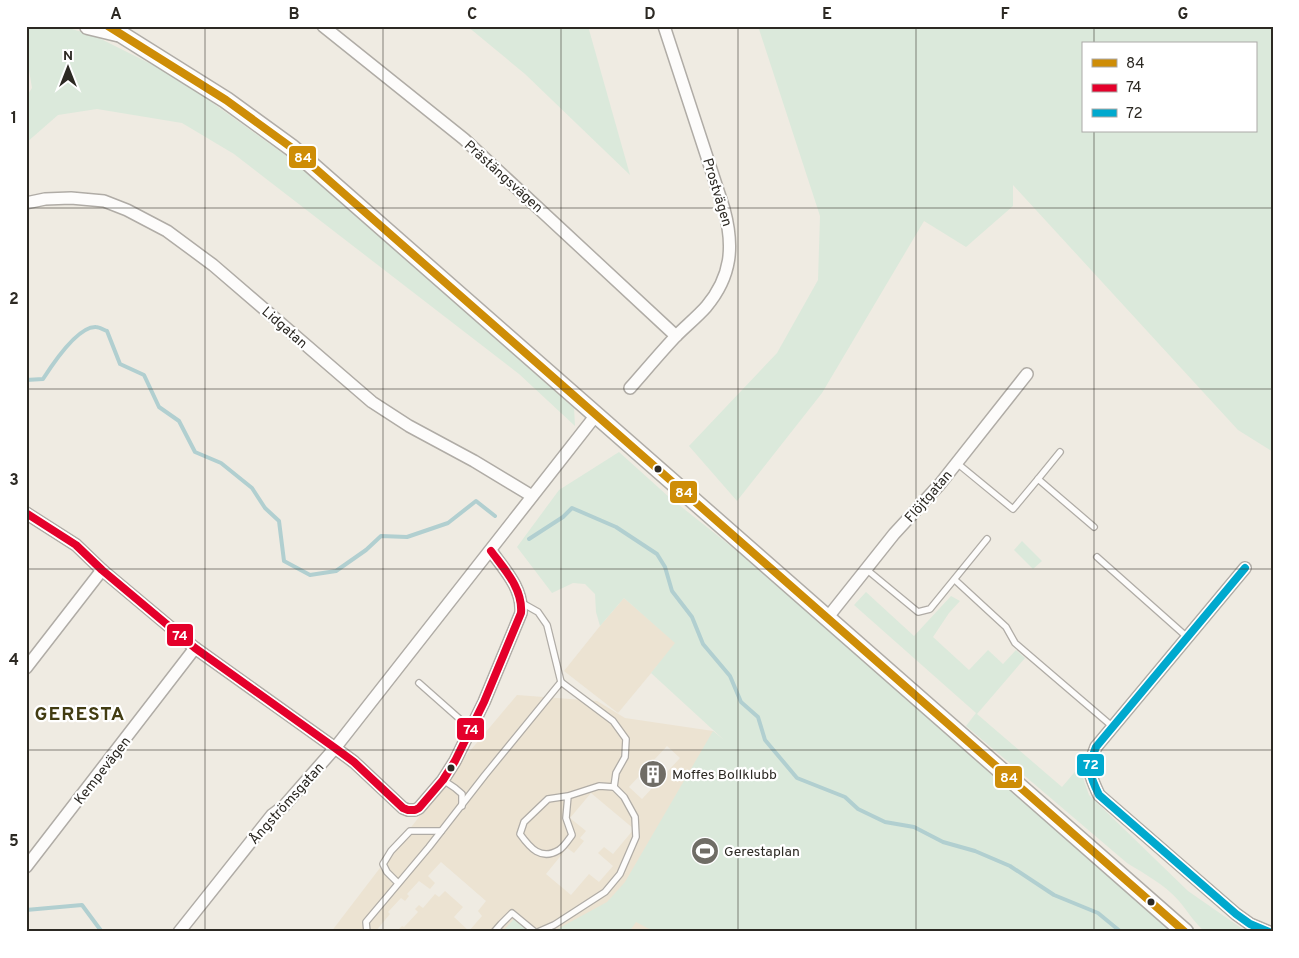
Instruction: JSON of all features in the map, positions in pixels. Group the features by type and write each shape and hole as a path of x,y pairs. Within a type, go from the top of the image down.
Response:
{"main road":[{"path":"88,26 113,30 179,69 226,100 292,148 1185,932"}],"street":[{"name":"Prästängsvägen","path":"323,26 464,139 676,336"},
{"name":"Prostvägen","path":"630,388 676,336 705,308 718,291 726,273 730,253 730,230 664,26"},
{"name":"Lidgatan","path":"26,203 45,199 71,198 104,201 167,231 213,264 372,402 409,426 474,460 532,496"},
{"name":"Flöjtgatan","path":"828,617 894,534 940,484 1027,374"},
{"name":"Ångströmsgatan","path":"179,932 272,815 284,806 335,748 596,415"},
{"path":"26,513 76,545 102,570 195,648 354,762 402,808 408,810 419,808 443,780 455,761 507,649 521,613 522,603 517,589 491,551"},
{"path":"1245,568 1096,748 1091,761 1090,775 1099,795 1236,914 1250,924 1269,932"},
{"path":"26,668 102,570"},
{"name":"Kempevägen","path":"26,867 195,648"}],"lane":[{"path":"957,463 1013,509 1060,452"},
{"path":"1038,478 1094,527"},
{"path":"866,569 918,612 930,609 987,539"},
{"path":"1097,557 1187,638"},
{"path":"955,580 1006,627 1015,643 1113,727"},
{"path":"522,603 538,612 547,625 561,682 613,721 626,739 625,757 616,773 614,787"},
{"path":"368,932 366,922 561,682"},
{"path":"419,683 471,729"},
{"path":"443,780 462,794 462,806"},
{"path":"494,932 512,913 536,932 554,925 605,892 620,874 636,837 635,817 624,797 614,787 599,786 568,796 548,799 524,822 520,834 530,848 544,854 560,850 572,835 566,818 568,796"},
{"path":"398,883 386,872 383,864 390,852 410,830 441,831"}],"shaded area":[{"path":"624,598 676,643 618,713 564,671"},
{"path":"517,695 597,701 625,718 713,731 890,888 869,932 401,932 399,929 402,926 404,927 418,912 415,909 419,905 423,908 435,894 439,897 445,891 463,907 454,917 469,931 482,916 478,911 486,901 441,862 428,876 435,883 430,889 419,881 407,894 409,896 405,901 401,898 388,912 390,914 375,932 331,932 464,758","holes":["667,746 680,758 642,799 629,787","591,793 634,829 613,854 604,847 598,853 613,866 599,882 589,874 571,895 546,874 567,848 574,853 584,841 580,838 586,831 570,818"]}],"green space":[{"path":"26,26 61,26 93,35 175,76 302,167 574,408 575,426 519,374 234,154 182,123 97,109 58,115 26,143 26,97 32,88 29,70 26,68"},
{"path":"467,26 588,26 630,175 525,74"},
{"path":"758,26 1273,26 1273,452 1238,430 1013,185 1013,206 966,247 924,221 822,393 737,501 689,446 777,353 818,280 820,216"},
{"path":"619,452 669,497 761,570 1175,932 655,932 636,922 629,932 552,932 607,902 625,882 713,731 724,740 651,673 675,643 624,598 600,626 596,612 595,594 585,584 573,583 552,593 517,547 559,490"},
{"path":"1022,541 1042,561 1033,569 1014,550"},
{"path":"866,592 914,636 951,596 960,601 949,613 933,637 969,670 988,650 1003,664 1016,650 1025,658 977,714 1062,787 1079,767 1089,795 1188,891 1247,932 1205,932 1168,890 1127,863 966,726 976,713 854,605"},
{"path":"514,919 530,932 502,932"}],"waterway":[{"path":"26,380 43,379 66,347 89,328 96,327 107,331 120,364 144,375 159,407 179,421 195,452 221,463 252,488 265,508 279,521 284,561 310,575 336,571 366,550 381,536 407,537 448,523 476,501 495,516"},
{"path":"529,539 563,517 572,508 616,527 657,554 665,567 672,591 692,617 703,644 730,676 741,702 758,717 765,740 797,778 845,797 858,809 885,822 914,827 943,842 975,851 1010,866 1054,895 1098,913 1121,932"},
{"path":"26,910 82,905 102,932"}],"transit line":[{"name":"84","path":"108,26 226,100 292,148 1185,932"},
{"name":"74","path":"26,513 76,545 102,570 195,648 354,762 403,808 408,810 419,808 443,780 455,761 484,702 521,613 521,604 516,588 491,551"},
{"name":"72","path":"1245,568 1096,747 1091,761 1090,772 1099,795 1236,914 1250,924 1269,932"}],"place":[{"name":"Moffes Bollklubb","path":"653,774"},
{"name":"Gerestaplan","path":"705,851"}],"district":[{"name":"GERESTA","path":"80,713"}]}
